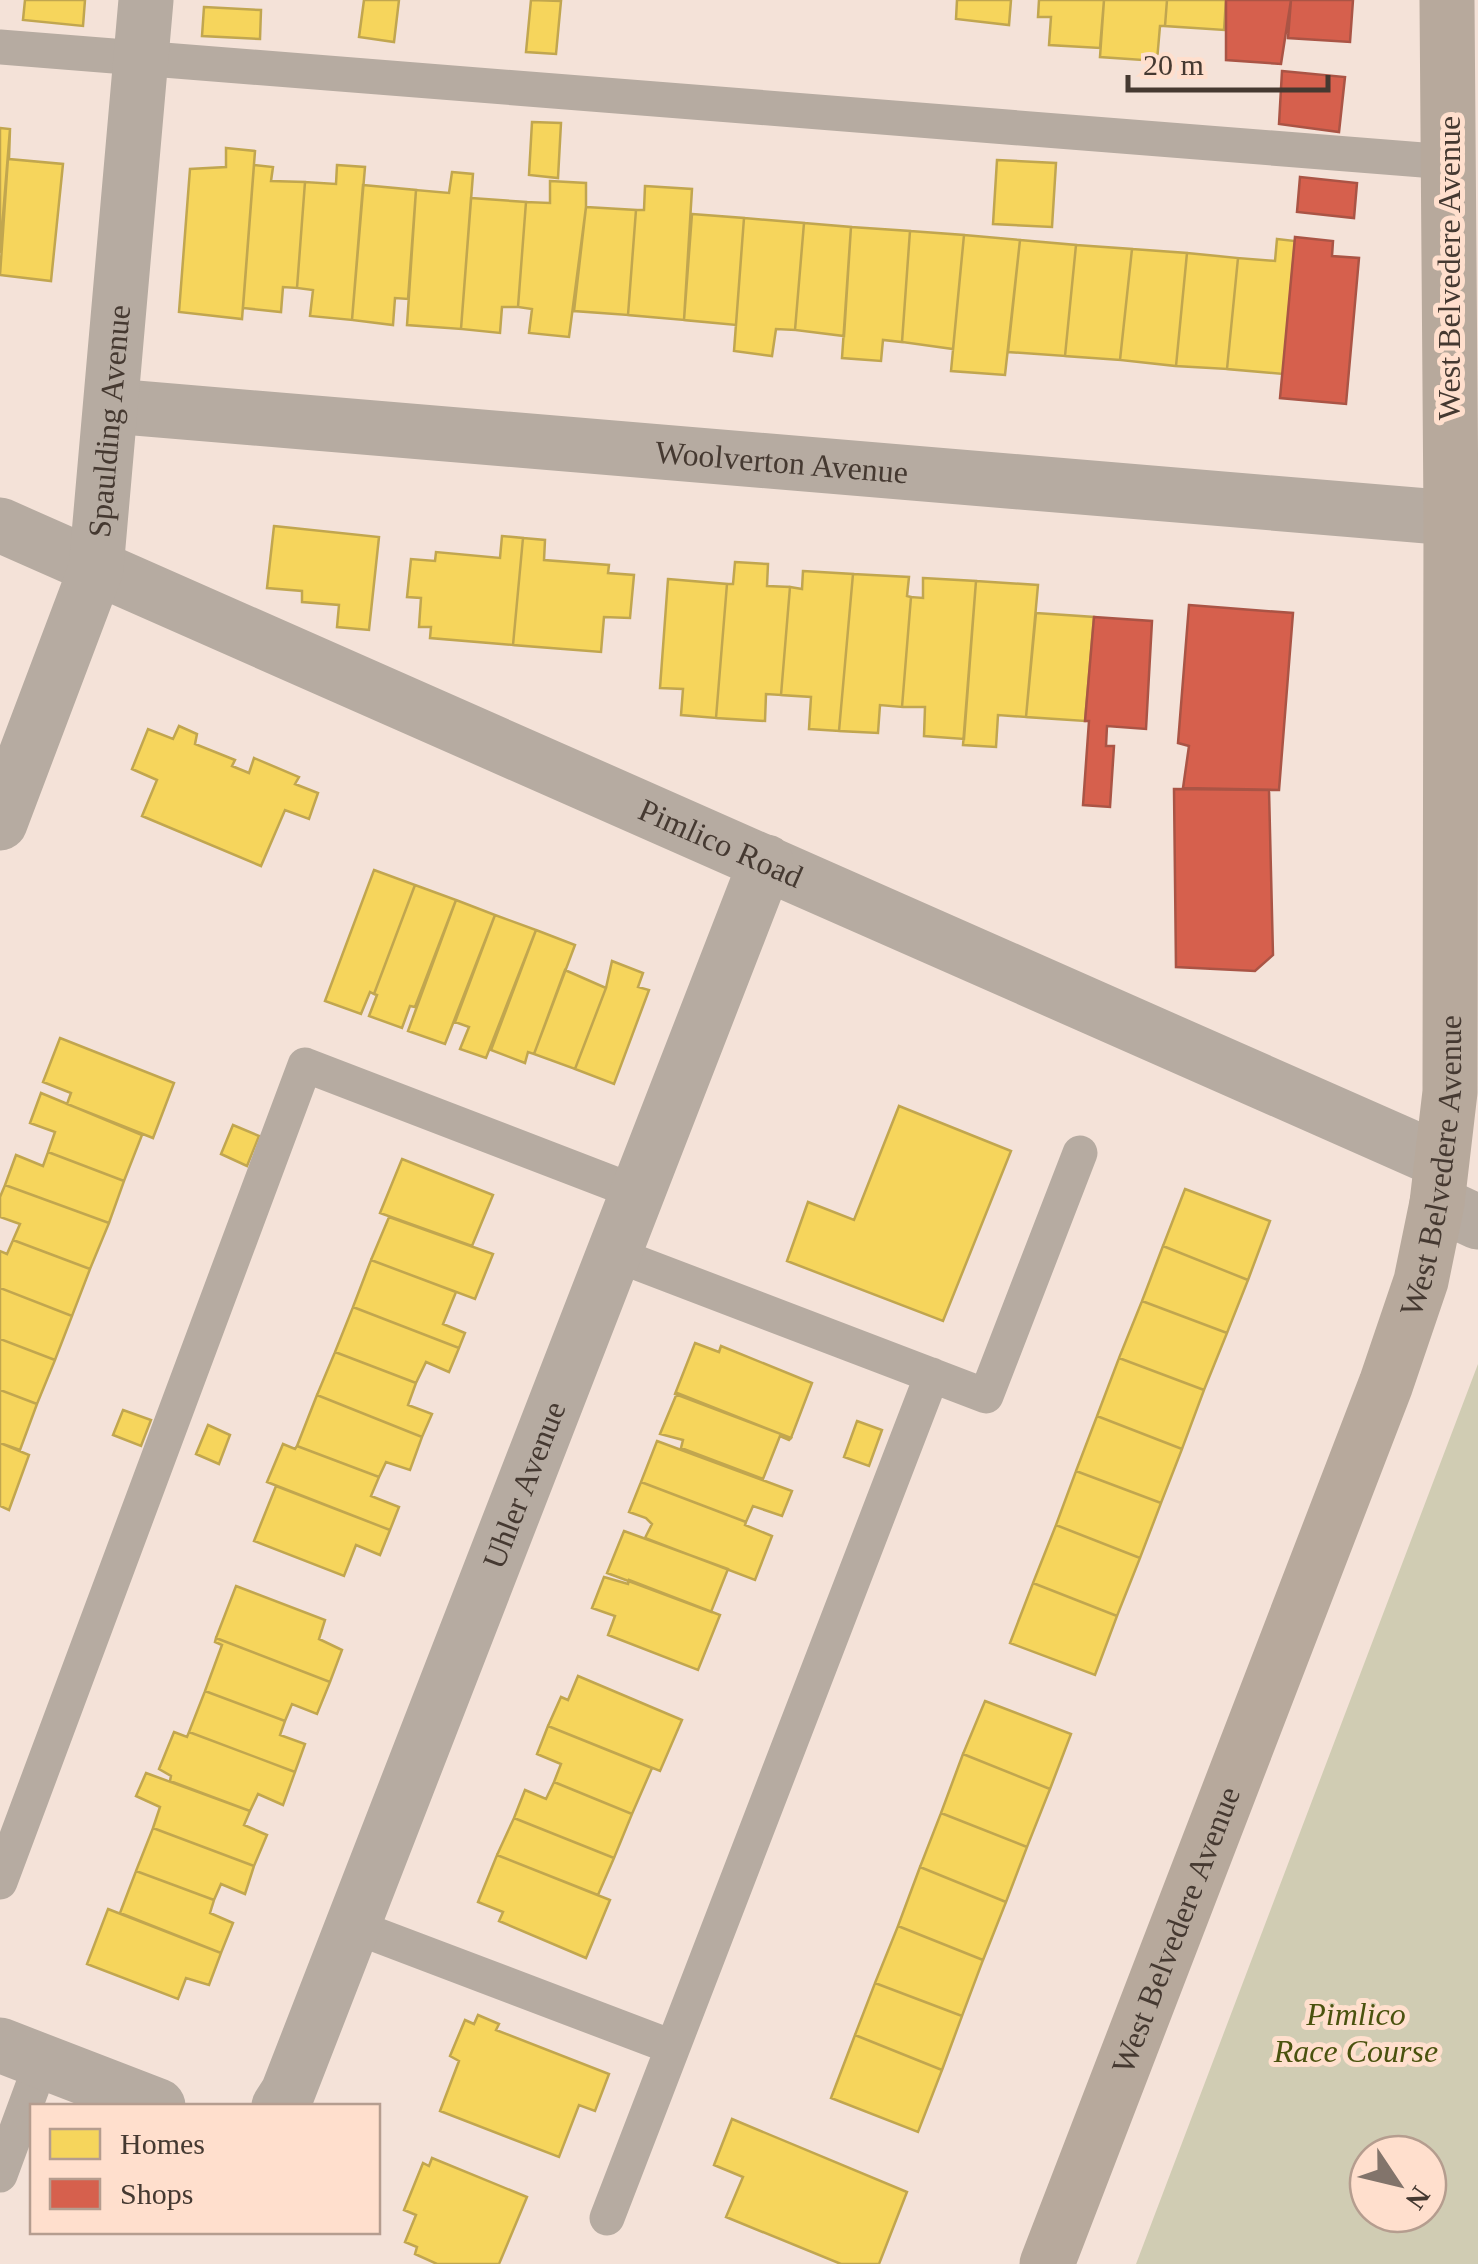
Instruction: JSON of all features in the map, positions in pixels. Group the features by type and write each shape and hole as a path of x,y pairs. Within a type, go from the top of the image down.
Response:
{"main road":[{"name":"West Belvedere Avenue","path":"1047,2264 1386,1384 1452,1195 1447,0"}],"street":[{"name":"Spaulding Avenue","path":"0,824 96,569 146,0"},
{"name":"Woolverton Avenue","path":"112,406 1451,518"},
{"name":"Pimlico Road","path":"0,526 766,862 1452,1195"},
{"name":"Uhler Avenue","path":"280,2104 766,862"},
{"path":"21,2053 153,2104"}],"lane":[{"path":"0,47 1448,162"},
{"path":"0,1882 305,1065 638,1193"},
{"path":"614,1254 986,1396 1080,1154"},
{"path":"607,2218 932,1374"},
{"path":"353,1926 672,2047"},
{"path":"0,2174 21,2053"}],"green space":[{"name":"Pimlico Race Course","path":"1478,1364 1478,2264 1136,2264"}],"building: Homes":[{"path":"25,0 85,0 83,26 23,20"},
{"path":"364,0 399,0 394,42 359,37"},
{"path":"531,0 561,1 556,54 526,52"},
{"path":"957,0 1011,0 1009,25 956,19"},
{"path":"1039,0 1104,0 1100,48 1049,45 1051,17 1038,17"},
{"path":"1104,0 1167,0 1157,61 1100,57"},
{"path":"1167,0 1226,0 1224,30 1165,26"},
{"path":"204,7 261,10 260,39 202,36"},
{"path":"532,122 561,123 558,178 529,175"},
{"path":"0,128 10,129 0,253"},
{"path":"10,129 9,159 63,164 51,281 0,275"},
{"path":"226,148 255,151 242,319 179,312 190,169 226,167"},
{"path":"997,160 1056,163 1052,227 993,224"},
{"path":"254,165 273,167 271,181 305,182 297,288 283,287 281,312 243,308"},
{"path":"337,165 365,167 352,320 310,316 313,290 297,288 305,182 336,184"},
{"path":"452,172 473,174 461,329 407,325 416,190 449,193"},
{"path":"550,181 586,183 569,337 529,333 532,309 518,307 526,202 550,203"},
{"path":"363,185 416,190 408,299 395,298 393,325 352,320"},
{"path":"645,186 692,189 684,320 628,315 636,210 644,210"},
{"path":"471,198 526,202 518,307 502,307 500,333 461,329"},
{"path":"586,207 636,210 628,315 574,311"},
{"path":"692,214 744,218 736,325 684,320"},
{"path":"744,218 804,223 795,330 776,329 772,356 734,351"},
{"path":"804,223 851,227 844,336 795,330"},
{"path":"851,227 910,231 902,342 883,340 881,361 842,358"},
{"path":"910,231 964,235 953,349 902,342"},
{"path":"964,235 1020,240 1005,375 951,371"},
{"path":"1277,239 1295,241 1283,374 1227,369 1238,258 1275,261"},
{"path":"1020,240 1076,245 1065,356 1008,352"},
{"path":"1076,245 1132,249 1120,360 1065,356"},
{"path":"1132,249 1187,253 1176,366 1120,360"},
{"path":"1187,253 1238,258 1227,369 1176,366"},
{"path":"274,526 379,537 369,630 337,627 339,605 302,602 302,591 267,588"},
{"path":"502,536 523,538 513,645 430,638 431,627 419,627 421,598 407,597 411,559 435,561 436,552 500,558"},
{"path":"523,538 545,540 544,560 609,565 608,573 634,575 630,618 604,617 601,652 513,645"},
{"path":"735,562 768,564 767,586 790,587 781,695 766,694 765,721 716,718 727,584 733,584"},
{"path":"803,571 853,574 839,731 809,729 811,697 781,695 790,587 802,589"},
{"path":"853,574 909,577 907,596 911,597 902,707 880,705 878,733 839,731"},
{"path":"923,578 976,581 964,739 924,736 925,707 902,707 911,597 923,598"},
{"path":"668,579 727,584 716,718 681,715 683,689 660,688"},
{"path":"976,581 1038,585 1026,717 998,715 996,747 963,745"},
{"path":"1036,613 1094,617 1085,721 1026,717"},
{"path":"179,726 197,734 195,744 235,760 232,766 249,773 254,758 299,777 295,784 318,793 309,819 285,810 261,866 142,816 157,780 132,769 148,729 173,739"},
{"path":"374,870 415,885 374,994 370,992 361,1014 325,1001"},
{"path":"415,885 456,900 415,1007 410,1006 402,1028 369,1016"},
{"path":"456,900 495,915 445,1044 408,1031"},
{"path":"495,915 536,930 486,1058 460,1049 469,1027 455,1022"},
{"path":"536,930 575,945 534,1054 528,1052 525,1063 491,1050"},
{"path":"612,961 643,973 638,987 649,990 614,1084 575,1069 606,988"},
{"path":"565,970 606,988 575,1069 534,1054"},
{"path":"60,1038 174,1083 153,1138 67,1104 71,1093 43,1082"},
{"path":"41,1093 142,1135 124,1181 48,1152 55,1132 30,1123"},
{"path":"899,1106 1011,1151 943,1321 787,1261 808,1202 854,1220"},
{"path":"233,1125 259,1136 247,1166 221,1154"},
{"path":"48,1152 124,1181 109,1223 5,1185 16,1155 43,1166"},
{"path":"402,1159 493,1195 472,1246 380,1213"},
{"path":"5,1185 109,1223 90,1269 13,1240 20,1224 0,1217 0,1197"},
{"path":"1185,1189 1270,1221 1248,1280 1163,1246"},
{"path":"389,1217 493,1254 475,1299 371,1260"},
{"path":"13,1240 90,1269 72,1316 0,1288 0,1251 7,1254"},
{"path":"1163,1246 1248,1280 1227,1333 1142,1301"},
{"path":"371,1260 456,1292 443,1324 465,1333 459,1348 353,1307"},
{"path":"0,1288 72,1316 55,1360 0,1339"},
{"path":"1142,1301 1227,1333 1204,1390 1119,1358"},
{"path":"353,1307 459,1348 449,1372 426,1362 416,1383 335,1352"},
{"path":"0,1339 55,1360 37,1404 0,1390"},
{"path":"695,1343 719,1352 721,1346 812,1383 791,1438 675,1394"},
{"path":"335,1352 416,1383 408,1405 432,1414 422,1437 317,1395"},
{"path":"1119,1358 1204,1390 1182,1449 1097,1416"},
{"path":"0,1390 37,1404 20,1450 0,1443"},
{"path":"677,1393 791,1438 780,1436 763,1479 681,1448 683,1440 660,1434"},
{"path":"317,1395 422,1437 410,1470 386,1462 379,1477 297,1446"},
{"path":"123,1410 151,1420 141,1446 113,1435"},
{"path":"1097,1416 1182,1449 1161,1503 1076,1471"},
{"path":"857,1421 882,1430 869,1466 844,1457"},
{"path":"208,1425 230,1435 219,1464 196,1454"},
{"path":"657,1441 792,1491 782,1516 753,1506 746,1522 641,1482"},
{"path":"0,1443 29,1455 9,1510 0,1506"},
{"path":"283,1444 379,1477 371,1496 399,1507 390,1530 267,1482"},
{"path":"1076,1471 1161,1503 1140,1558 1056,1525"},
{"path":"641,1482 746,1522 745,1525 772,1536 755,1580 645,1538 652,1524 629,1512"},
{"path":"276,1486 390,1530 380,1555 356,1545 344,1576 254,1541"},
{"path":"1056,1525 1140,1558 1117,1616 1033,1583"},
{"path":"624,1531 728,1569 711,1612 607,1573"},
{"path":"604,1577 628,1584 629,1580 720,1615 698,1670 608,1635 615,1616 592,1608"},
{"path":"1033,1583 1117,1616 1095,1675 1010,1643"},
{"path":"236,1586 325,1620 319,1639 342,1650 330,1682 216,1638"},
{"path":"216,1638 330,1682 317,1714 292,1704 285,1721 205,1691 222,1645 215,1642"},
{"path":"578,1676 682,1720 660,1771 548,1726 561,1697 568,1700"},
{"path":"205,1691 285,1721 280,1735 305,1744 295,1772 189,1732"},
{"path":"985,1701 1071,1734 1050,1789 963,1754"},
{"path":"548,1726 652,1768 632,1814 554,1782 561,1764 537,1754"},
{"path":"174,1732 187,1737 189,1732 295,1772 283,1805 258,1794 250,1811 170,1781 171,1776 159,1769"},
{"path":"963,1754 1050,1789 1027,1847 941,1813"},
{"path":"146,1773 250,1811 244,1825 267,1835 254,1866 153,1828 160,1807 136,1796"},
{"path":"554,1782 632,1814 614,1858 514,1818 525,1790 546,1799"},
{"path":"941,1813 1027,1847 1006,1902 920,1867"},
{"path":"514,1818 614,1858 598,1895 497,1855"},
{"path":"153,1828 254,1866 245,1894 221,1884 214,1900 136,1871"},
{"path":"497,1855 610,1900 586,1958 499,1921 503,1912 478,1902"},
{"path":"920,1867 1006,1902 983,1960 898,1926"},
{"path":"136,1871 214,1900 210,1913 233,1923 221,1953 120,1913"},
{"path":"108,1909 221,1953 209,1985 186,1978 178,1999 87,1964"},
{"path":"898,1926 983,1960 962,2016 875,1983"},
{"path":"875,1983 962,2016 942,2070 855,2035"},
{"path":"478,2015 499,2024 496,2030 609,2074 595,2111 579,2105 559,2157 440,2111 459,2061 450,2056 465,2020 474,2024"},
{"path":"855,2035 942,2070 918,2132 831,2098"},
{"path":"732,2119 907,2192 879,2264 841,2264 726,2217 743,2177 714,2165"},
{"path":"432,2158 527,2197 499,2264 437,2264 415,2254 417,2247 405,2242 416,2215 404,2210 423,2163 429,2166"}],"building: Shops":[{"path":"1226,0 1291,0 1281,64 1226,60"},
{"path":"1291,0 1353,0 1350,42 1288,38"},
{"path":"1282,71 1345,77 1339,132 1279,124"},
{"path":"1300,177 1357,183 1354,218 1297,212"},
{"path":"1295,237 1333,241 1332,256 1359,258 1346,404 1280,398"},
{"path":"1189,605 1293,613 1279,790 1183,788 1189,746 1178,743"},
{"path":"1094,617 1152,621 1146,729 1107,726 1106,746 1114,746 1110,807 1083,805"},
{"path":"1174,789 1269,790 1273,955 1255,971 1176,967"}]}
